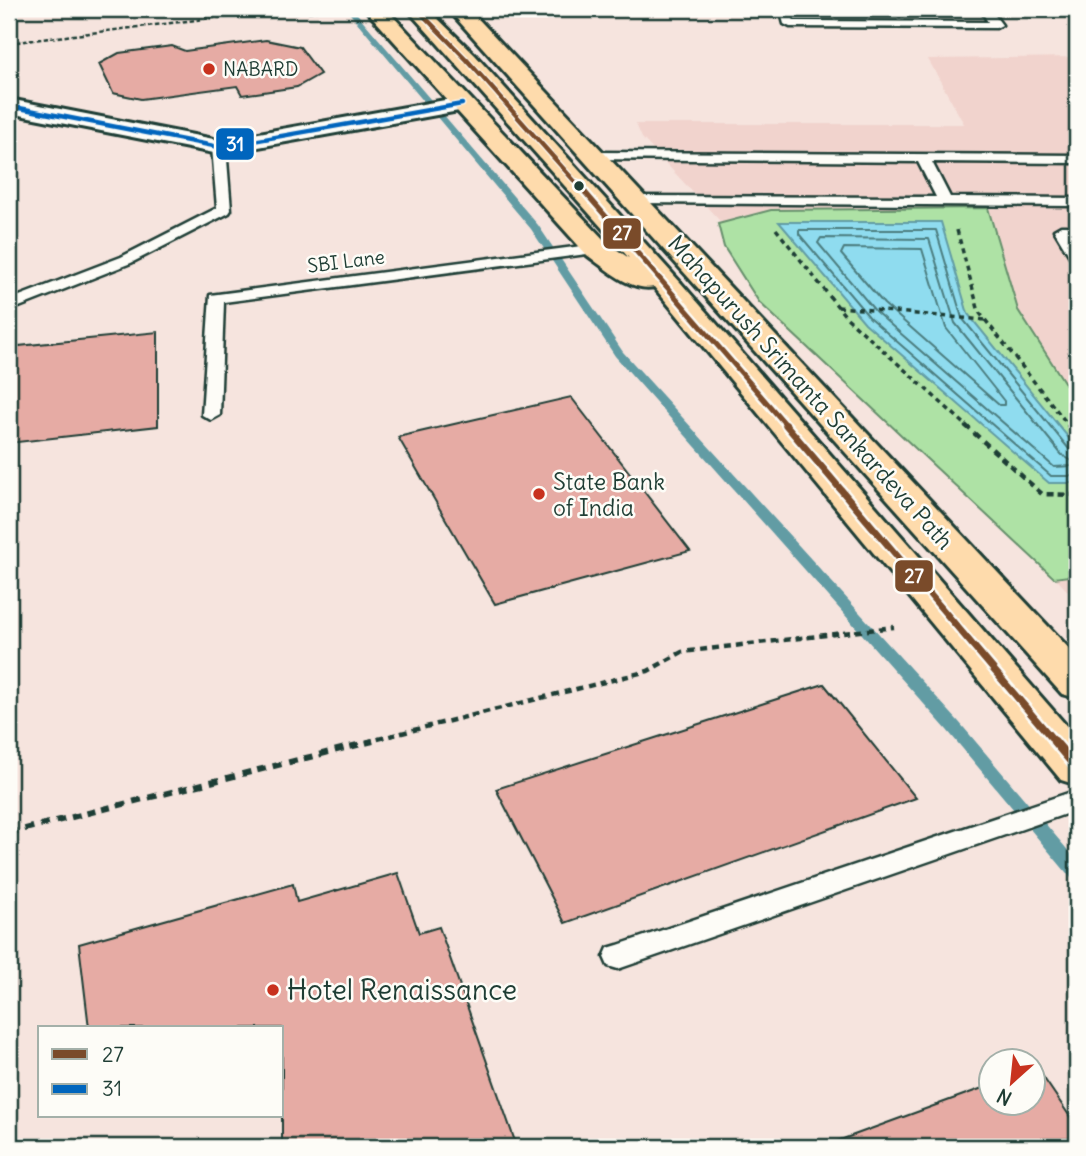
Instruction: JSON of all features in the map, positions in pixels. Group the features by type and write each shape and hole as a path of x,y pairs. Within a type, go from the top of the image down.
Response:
{"main road":[{"name":"Mahapurush Srimanta Sankardeva Path","path":"375,9 455,106 597,249 628,271 671,289 1077,768"},
{"path":"417,9 555,158 671,289"},
{"name":"Mahapurush Srimanta Sankardeva Path","path":"458,9 1077,683"}],"street":[{"path":"9,106 219,147 455,106"}],"lane":[{"path":"785,9 790,24 996,25 985,9"},
{"path":"9,306 126,260 224,210 219,147"},
{"path":"594,156 1077,159"},
{"path":"923,158 946,202"},
{"path":"636,200 1077,202"},
{"path":"1077,230 1061,230 1077,257"},
{"name":"SBI Lane","path":"211,415 216,298 597,249"},
{"path":"618,957 1070,803"}],"path":[{"path":"9,43 212,18 344,9"},
{"path":"772,224 838,307 1042,494 1077,495"},
{"path":"956,224 979,312 1077,436"},
{"path":"838,307 986,320"},
{"path":"9,833 648,671 682,652 894,627"}],"shaded area":[{"path":"1077,57 1077,601 642,138 636,124 964,124 928,59"}],"green space":[{"path":"988,208 1018,310 1077,402 1077,575 1054,578 759,302 724,247 718,224 771,210"}],"water":[{"path":"779,222 941,222 968,314 1077,448 1077,483 1049,483 865,323"}],"building":[{"name":"NABARD","path":"266,40 300,47 320,74 297,87 242,95 237,86 141,99 113,93 99,64 119,53 172,46 185,51"},
{"path":"158,332 158,426 9,443 9,347"},
{"name":"State Bank of India","path":"571,397 690,551 495,604 398,437"},
{"path":"824,684 916,798 565,923 496,789"},
{"name":"Hotel Renaissance","path":"398,873 419,933 439,927 517,1147 282,1147 284,1026 89,1026 79,944 293,884 297,902"},
{"path":"1048,1084 1077,1127 1077,1147 832,1147 832,1143 978,1090 978,1118 1048,1118"}],"waterway":[{"path":"349,9 535,227 619,354 953,726 1077,873"}],"transit line":[{"name":"27","path":"417,9 467,60 671,289 1077,768"},
{"name":"31","path":"9,106 219,147 462,104"}],"place":[{"name":"NABARD","path":"209,69"},
{"name":"State Bank of India","path":"539,494"},
{"name":"Hotel Renaissance","path":"273,990"}]}
